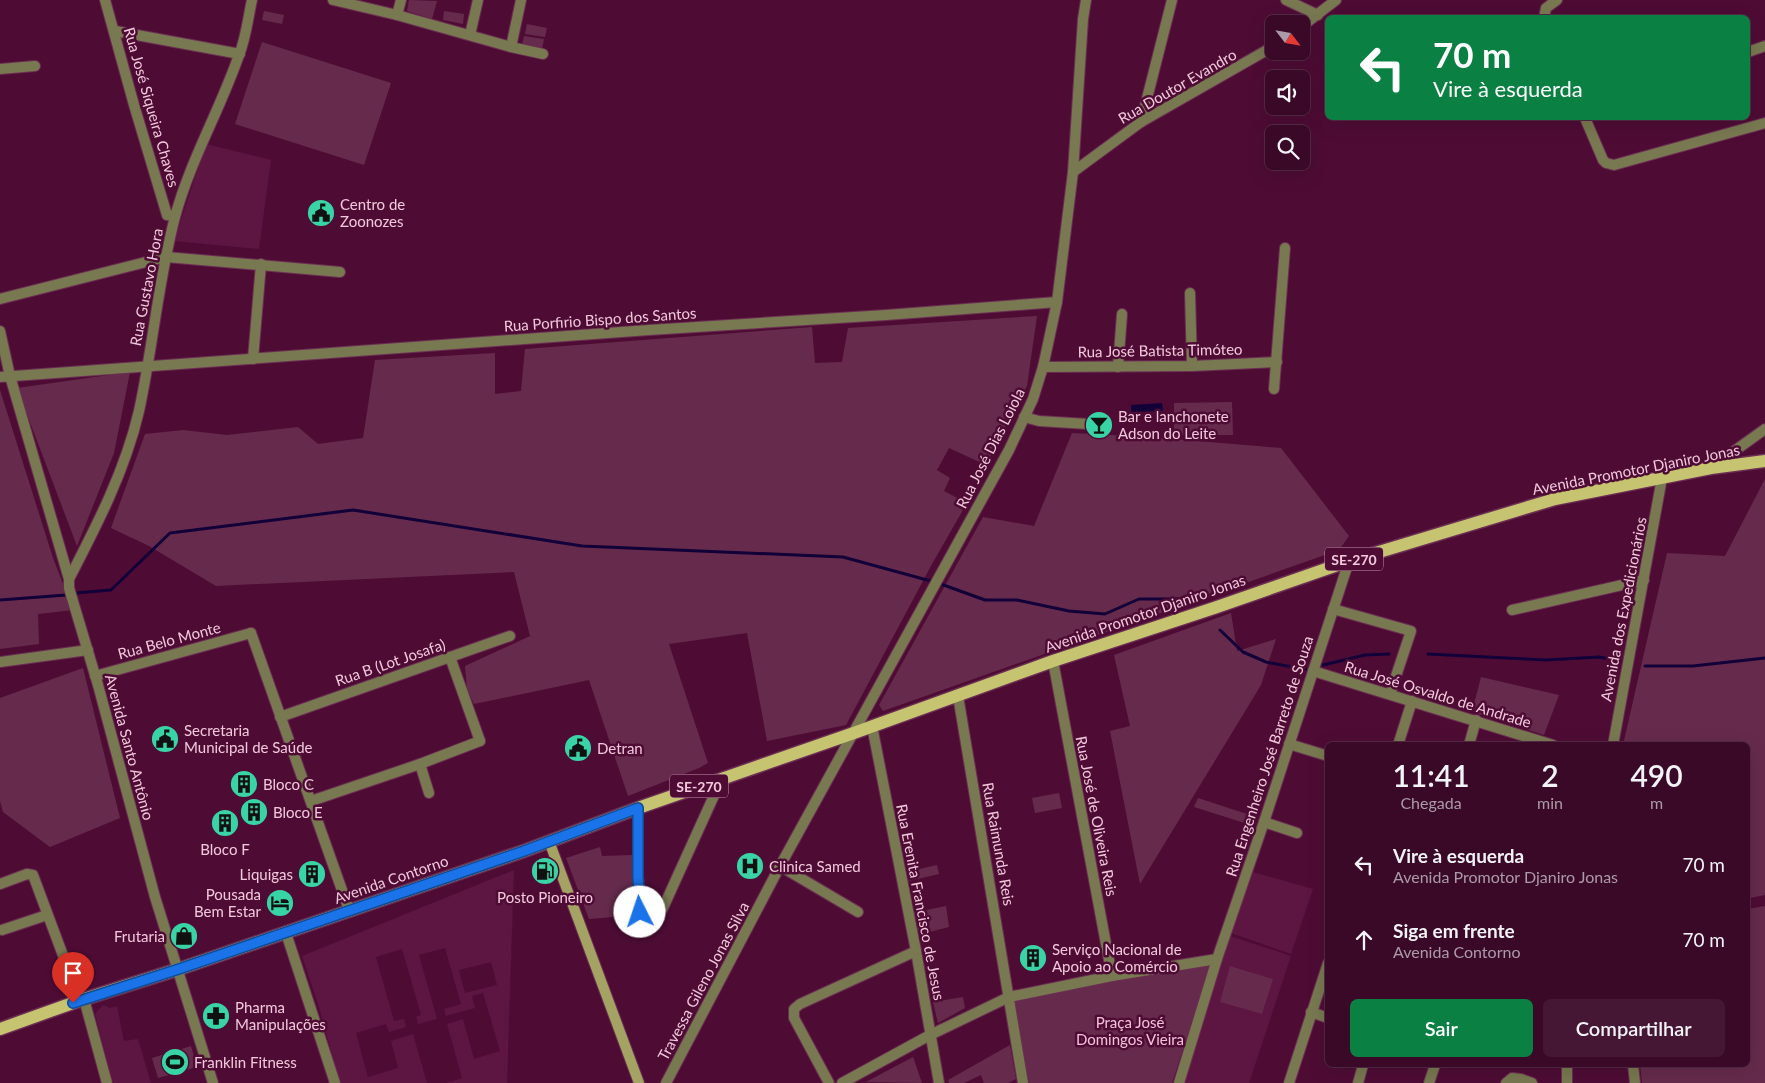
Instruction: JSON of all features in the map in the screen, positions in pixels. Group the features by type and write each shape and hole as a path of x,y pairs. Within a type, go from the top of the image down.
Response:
{"main road":[{"name":"Avenida Promotor Djaniro Jonas","path":"548,841 1053,662 1349,561 1555,499 1711,468 1765,461"},
{"name":"Avenida Contorno","path":"0,1029 286,933 548,841"},
{"path":"548,841 639,1083"}],"street":[{"name":"Rua José Siqueira Chaves","path":"105,0 167,215 175,216"},
{"name":"Rua Gustavo Hora","path":"69,579 101,518 117,481 138,411 175,216 194,164 240,54 252,0"},
{"path":"333,0 398,15 542,54"},
{"path":"398,15 401,0"},
{"path":"470,35 478,0"},
{"path":"511,47 521,0"},
{"name":"Rua José Dias Loiola","path":"851,734 930,594 1033,399 1043,367 1056,302 1073,172 1083,19 1086,0"},
{"path":"1141,122 1172,0"},
{"path":"1286,0 1318,15"},
{"path":"1310,21 1336,0"},
{"path":"1545,13 1557,0"},
{"path":"114,31 240,54"},
{"path":"1750,51 1765,46"},
{"name":"Rua Doutor Evandro","path":"1073,172 1141,122 1265,51"},
{"path":"0,69 35,66"},
{"path":"1586,120 1606,163 1614,165 1765,123"},
{"path":"1274,388 1285,248"},
{"path":"0,299 166,257 340,272"},
{"path":"253,359 261,264"},
{"path":"1190,293 1192,366"},
{"name":"Rua Porfirio Bispo dos Santos","path":"5,376 1056,302"},
{"path":"1118,367 1122,314"},
{"name":"Avenida Santo Antônio","path":"0,331 5,376 69,579 69,588 88,650 136,830 213,1083"},
{"name":"Rua José Batista Timóteo","path":"1043,367 1192,366 1277,362"},
{"path":"1024,417 1039,421 1088,424"},
{"path":"1711,468 1765,429"},
{"name":"Avenida dos Expedicionários","path":"1613,742 1662,478"},
{"name":"Rua Engenheiro José Barreto de Souza","path":"1217,959 1349,561"},
{"path":"1512,610 1644,580"},
{"path":"1333,609 1411,632 1390,694"},
{"name":"Rua Belo Monte","path":"95,676 251,633 280,717"},
{"name":"Rua B (Lot Josafa)","path":"280,717 510,636"},
{"path":"0,662 88,650"},
{"path":"311,800 420,764 480,741 450,657"},
{"name":"Rua José de Oliveira Reis","path":"1053,662 1112,976"},
{"name":"Rua José Osvaldo de Andrade","path":"1313,671 1476,720 1540,742"},
{"name":"Rua Raimunda Reis","path":"958,696 1009,997"},
{"path":"1399,742 1412,701"},
{"path":"280,717 349,910"},
{"path":"1470,742 1476,720"},
{"name":"Rua Erenita Francisco de Jesus","path":"872,726 916,951 938,1083"},
{"name":"Travessa Gileno Jonas Silva","path":"666,1083 851,734"},
{"path":"1289,744 1325,755"},
{"path":"420,764 429,793"},
{"path":"638,808 640,912 646,919 649,919 654,918 663,908 722,778"},
{"path":"1264,822 1297,833"},
{"path":"780,866 858,912"},
{"path":"0,884 27,874 31,874 35,878 82,1000 107,1083"},
{"path":"2,930 48,915"},
{"path":"286,933 335,1083"},
{"path":"829,1083 794,1018 794,1009 800,1004 916,951"},
{"path":"842,1083 930,1035 1009,997 1112,976 1217,959 1178,1083"},
{"path":"1289,1083 1325,972"},
{"path":"1009,997 1023,1083"},
{"path":"1311,1012 1325,1017"},
{"path":"1358,1083 1362,1067"},
{"path":"1429,1083 1433,1067"},
{"path":"1567,1067 1567,1083"},
{"path":"1633,1067 1635,1083"},
{"path":"1506,1083 1512,1078 1532,1083"}],"shaded area":[{"path":"206,144 271,160 259,249 174,241"},
{"path":"1162,403 1163,411 1131,412 1131,405"},
{"path":"514,870 507,1083 446,1083 462,1078 447,1024 463,1019 474,1059 500,1051 483,993 472,996 475,1008 446,1016 444,1009 461,1004 445,948 419,955 437,1019 418,1024 416,1017 421,1015 402,949 376,957 394,1021 404,1019 406,1027 389,1032 386,1024 356,1033 368,1077 398,1068 391,1041 413,1034 427,1083 340,1083 319,1007 302,956","holes":["491,962 497,985 465,993 459,970"]},
{"path":"1253,872 1313,889 1291,954 1231,933"},
{"path":"1230,936 1291,956 1249,1083 1182,1083"},
{"path":"103,1005 110,1008 117,1006 124,1041 138,1039 151,1083 113,1083 95,1014"}],"green space":[{"path":"409,0 437,1 432,19 407,11"},
{"path":"264,11 284,15 282,24 262,20"},
{"path":"444,11 464,14 463,24 443,20"},
{"path":"527,24 547,28 545,37 525,34"},
{"path":"524,36 544,39 542,49 522,45"},
{"path":"262,42 391,83 364,165 235,124"},
{"path":"1037,316 1027,386 986,465 949,448 937,470 950,478 944,491 967,503 932,564 846,725 767,741 747,633 669,644 708,763 628,796 589,680 474,704 467,689 465,666 530,636 514,572 216,586 149,546 111,528 145,434 183,430 227,435 298,427 318,444 363,438 375,360 495,353 495,394 521,391 525,349 812,327 815,363 842,362 848,328"},
{"path":"130,372 114,453 77,546 17,388"},
{"path":"0,390 53,558 73,610 38,614 39,644 0,649"},
{"path":"1232,402 1233,435 1174,435 1174,403"},
{"path":"1072,433 1149,437 1281,448 1349,536 1339,550 883,711 879,705 983,517 1034,526"},
{"path":"1765,479 1765,895 1750,898 1750,742 1624,742 1667,553 1725,556"},
{"path":"1231,613 1237,651 1276,639 1261,685 1140,884 1110,731 1130,726 1114,655"},
{"path":"83,668 120,818 50,847 3,812 0,801 0,698"},
{"path":"1481,677 1559,695 1544,735 1472,712"},
{"path":"1059,793 1062,808 1035,813 1032,798"},
{"path":"1198,798 1253,816 1251,825 1194,807"},
{"path":"600,847 602,856 632,855 638,915 589,919 566,858"},
{"path":"937,865 939,874 909,881 906,872"},
{"path":"946,906 949,927 917,935 912,913"},
{"path":"1765,906 1765,1083 1642,1083 1640,1067 1750,1067 1750,909"},
{"name":"Praça José Domingos Vieira","path":"1211,965 1172,1083 1027,1083 1013,1000 1113,980"},
{"path":"1230,966 1273,979 1262,1014 1220,1002"},
{"path":"963,997 965,1008 938,1023 933,1002"},
{"path":"1010,1045 1016,1079 1008,1083 984,1083 981,1075 964,1083 949,1083 948,1080"},
{"name":"Franklin Fitness","path":"191,1046 197,1067 158,1078 152,1058"},
{"path":"913,1057 922,1083 866,1082"}],"waterway":[{"path":"76,593 111,590 170,533 353,510 582,546 843,557 938,583 985,600 1017,600 1069,611 1105,614 1139,599 1189,599"},
{"path":"0,600 66,595"},
{"path":"1220,630 1243,652 1266,662 1306,669"},
{"path":"1323,665 1365,655 1389,654"},
{"path":"1428,654 1546,660 1599,657 1620,661"},
{"path":"1645,666 1693,666 1765,658"}],"place":[{"name":"Centro de Zoonozes","path":"321,213"},
{"name":"Bar e lanchonete Adson do Leite","path":"1099,425"},
{"name":"Secretaria Municipal de Saúde","path":"165,739"},
{"name":"Detran","path":"578,748"},
{"name":"Bloco C","path":"244,784"},
{"name":"Bloco E","path":"254,812"},
{"name":"Bloco F","path":"225,823"},
{"name":"Clinica Samed","path":"750,866"},
{"name":"Posto Pioneiro","path":"545,871"},
{"name":"Liquigas","path":"312,874"},
{"name":"Pousada Bem Estar","path":"280,903"},
{"name":"Frutaria","path":"184,936"},
{"name":"Serviço Nacional de Apoio ao Comércio","path":"1033,958"},
{"name":"Pharma Manipulações","path":"216,1016"},
{"name":"Franklin Fitness","path":"175,1062"}],"route":[{"path":"73,1003 286,933 524,851 638,808 640,912"}]}
